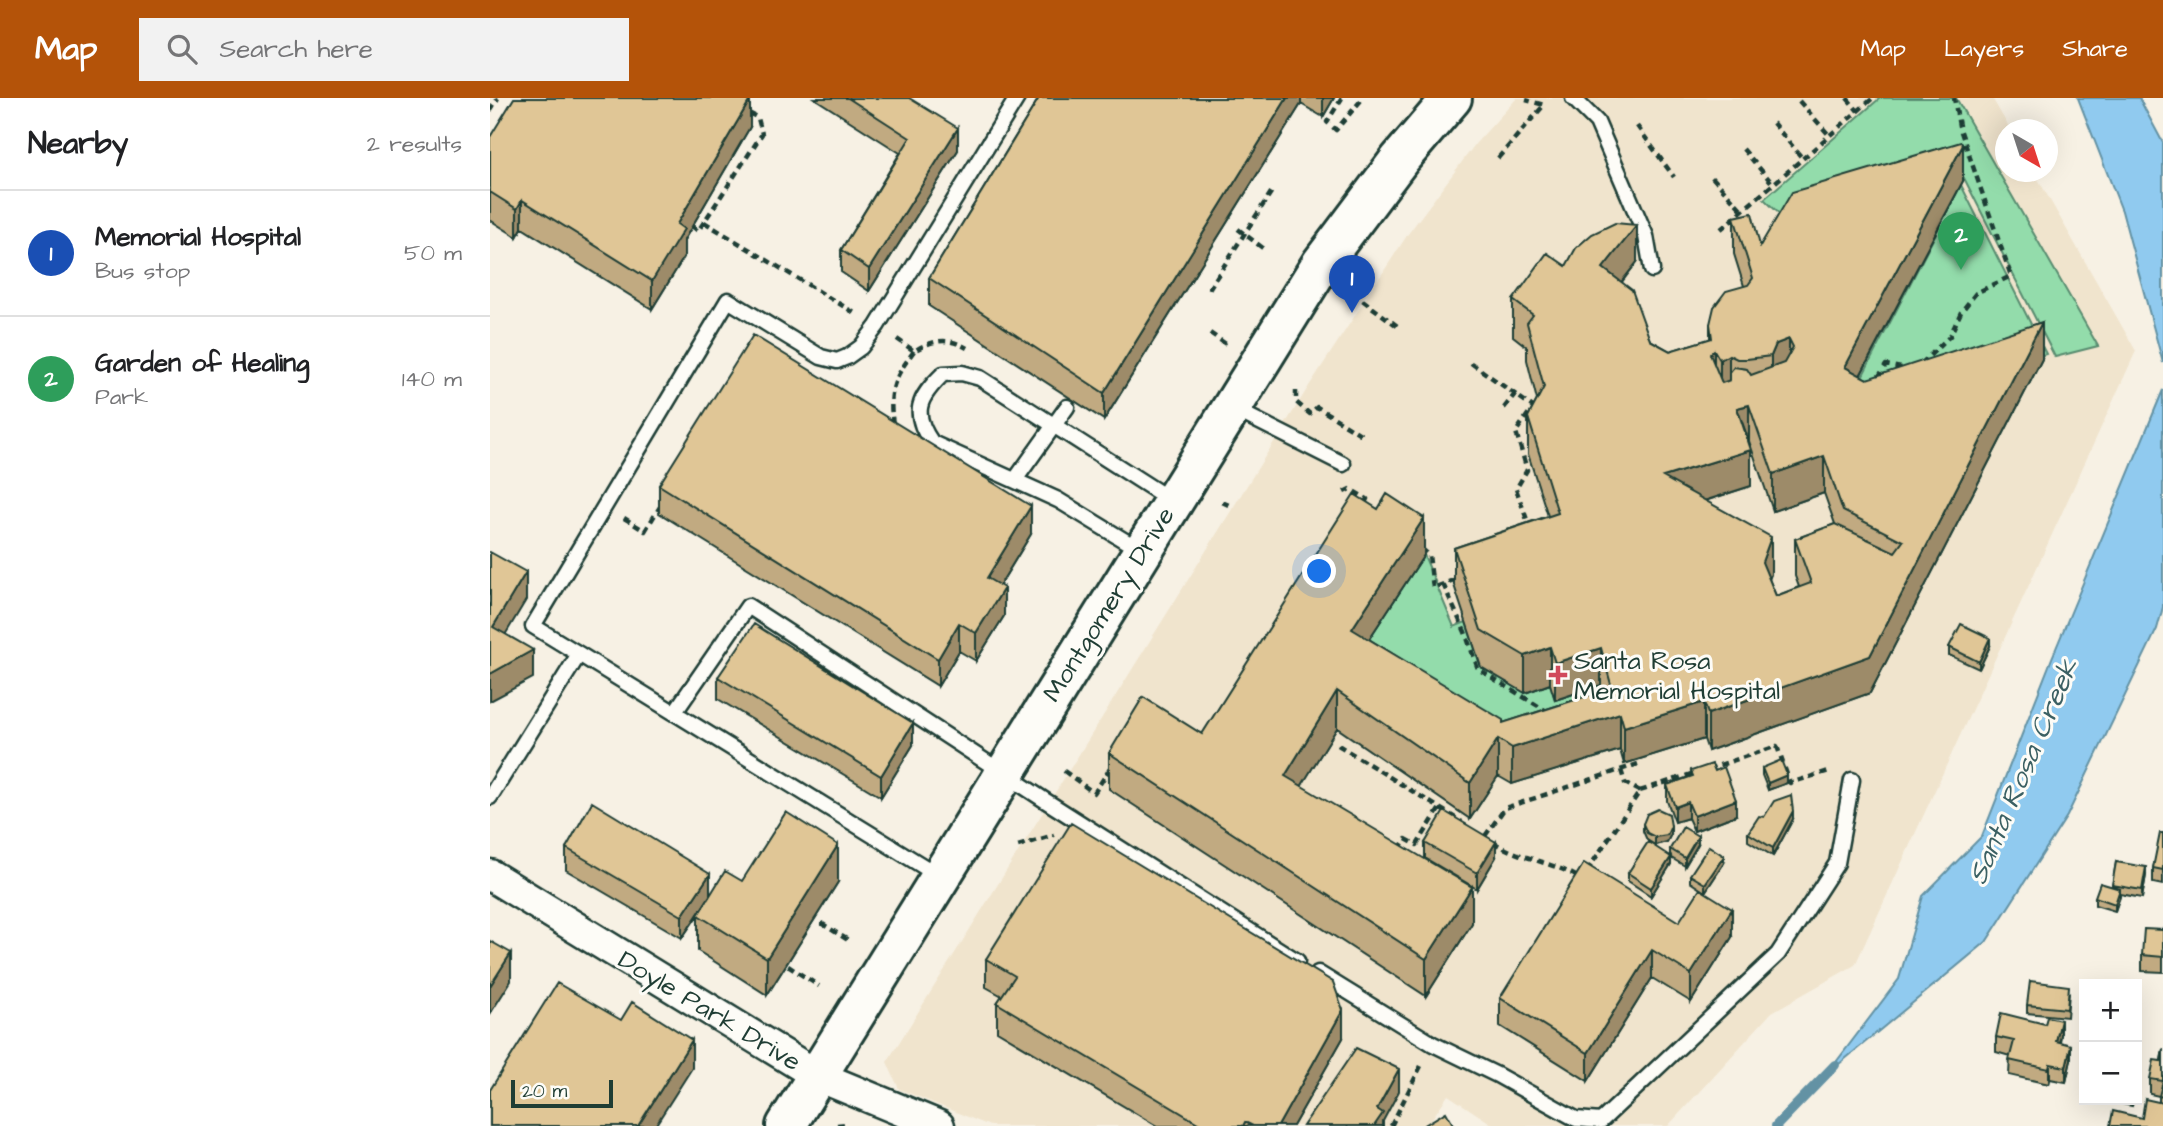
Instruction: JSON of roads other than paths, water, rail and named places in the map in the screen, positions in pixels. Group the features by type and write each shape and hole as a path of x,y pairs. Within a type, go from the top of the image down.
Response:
{"main road":[{"name":"Montgomery Drive","path":"786,1126 1141,550 1321,264 1400,159 1452,98"}],"street":[{"name":"Doyle Park Drive","path":"490,875 818,1076 939,1126"}],"lane":[{"path":"940,877 533,626 728,300 821,357 837,361 847,358 861,347 887,312 1017,98"},
{"path":"1573,98 1597,122 1646,236 1652,270"},
{"path":"1141,550 1058,500 932,443 920,426 920,402 943,374 962,373 980,378 1172,501"},
{"path":"1015,480 1067,407"},
{"path":"1230,407 1343,464"},
{"path":"675,712 748,606 1003,774 1279,950 1433,1044 1497,1075 1576,1119 1601,1121 1778,954 1837,863 1852,780"},
{"path":"490,797 579,654"}],"water":[{"path":"2078,98 2139,98 2163,143 2163,363 2122,211"},
{"path":"2163,390 2163,607 2157,629 2067,816 1986,942 1827,1074 1899,979 1923,896 1982,836"}],"waterway":[{"name":"Santa Rosa Creek","path":"1776,1126 1835,1065"}],"place":[{"name":"Garden of Healing","path":"1961,270"},
{"name":"Memorial Hospital","path":"1352,313"},
{"name":"Santa Rosa Memorial Hospital","path":"1558,675"}]}
